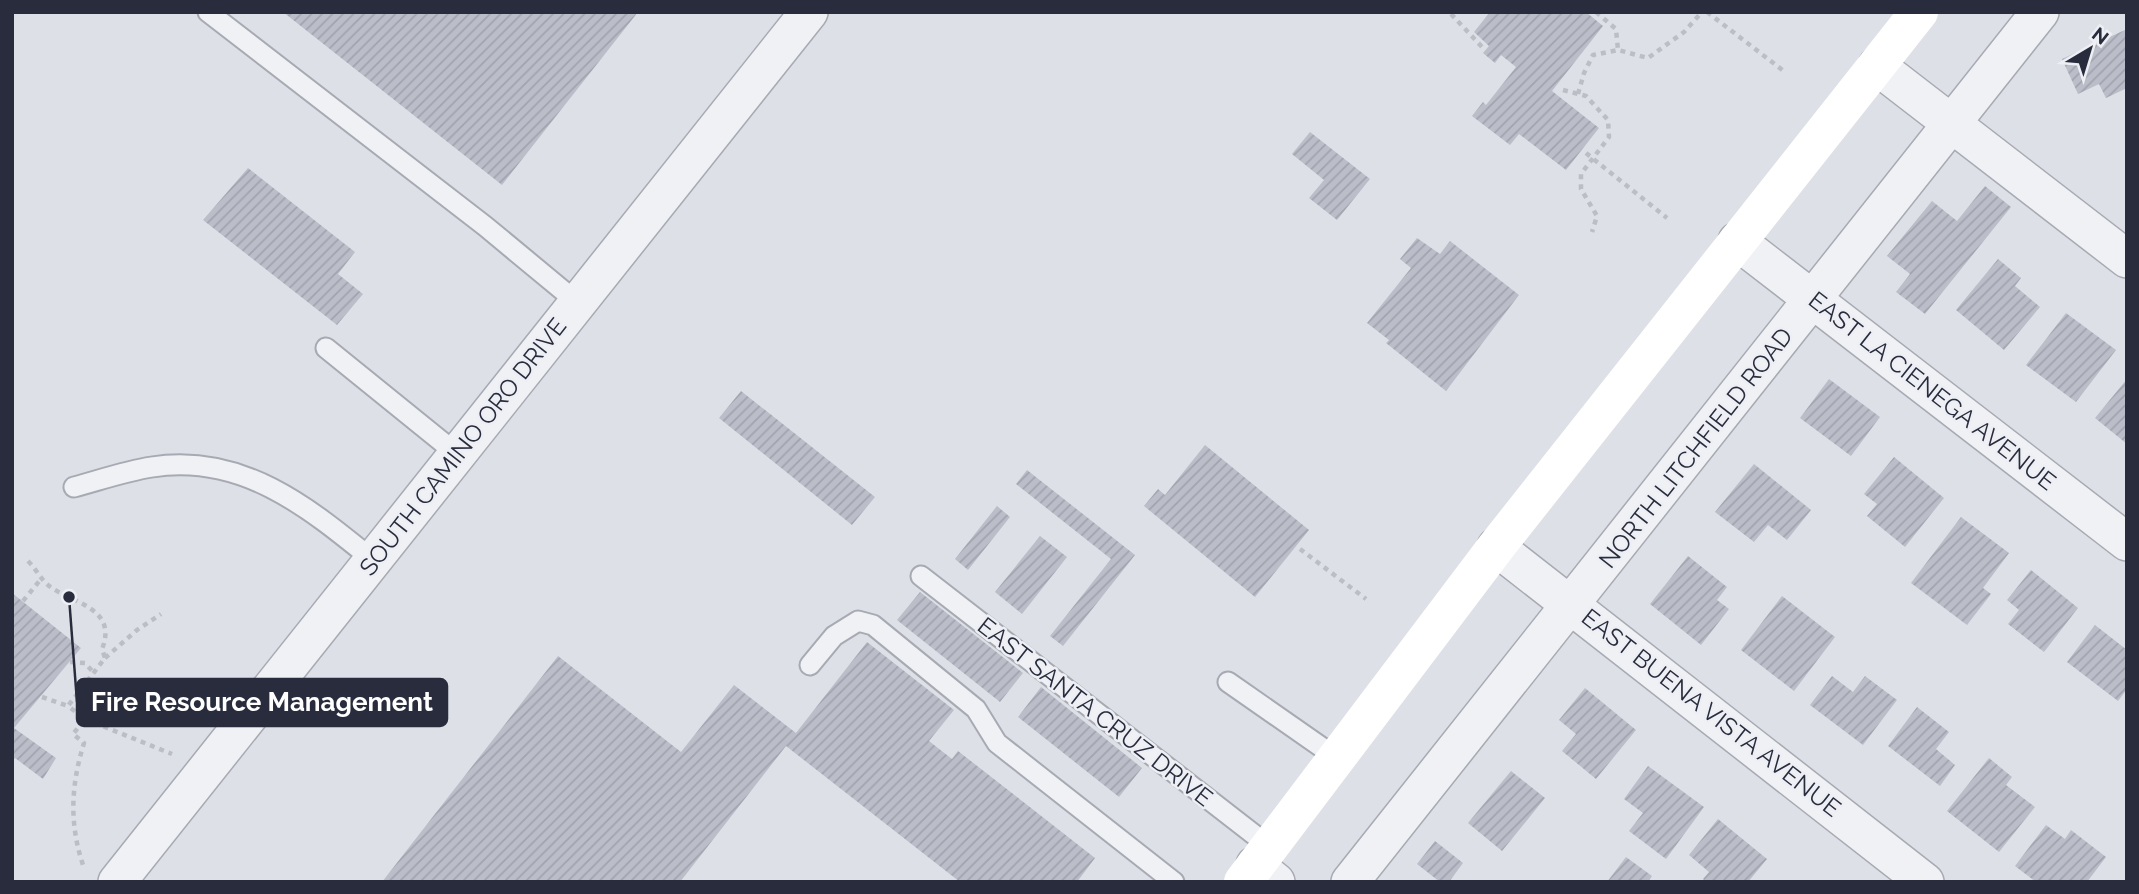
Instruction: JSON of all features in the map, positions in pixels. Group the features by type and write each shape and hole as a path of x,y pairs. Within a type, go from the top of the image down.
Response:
{"main road":[{"path":"1261,869 1337,758 1496,547 1919,12"}],"street":[{"name":"SOUTH CAMINO ORO DRIVE","path":"117,882 809,12"},
{"name":"NORTH LITCHFIELD ROAD","path":"1350,882 2040,12"},
{"path":"1877,66 2127,259"},
{"name":"EAST LA CIENEGA AVENUE","path":"1737,241 2127,542"},
{"name":"EAST BUENA VISTA AVENUE","path":"1496,547 1925,882"}],"lane":[{"path":"208,12 485,226 578,303"},
{"path":"326,348 457,454"},
{"path":"74,487 153,467 202,466 241,473 281,491 323,519 373,560"},
{"name":"EAST SANTA CRUZ DRIVE","path":"921,576 1261,869"},
{"path":"810,665 834,636 858,621 873,625 976,709 997,743 1174,882"},
{"path":"1228,681 1337,758"}],"path":[{"path":"1596,12 1616,29 1618,50"},
{"path":"1578,94 1593,55 1618,50 1648,58 1684,33 1704,12 1785,72"},
{"path":"1450,13 1483,48"},
{"path":"1563,90 1586,96 1608,120 1609,137 1581,174 1581,189 1597,216 1592,232"},
{"path":"1586,153 1667,218"},
{"path":"1300,550 1366,599"},
{"path":"23,601 43,577 28,561"},
{"path":"41,579 64,596 89,605 98,615 103,627 105,641 102,649 105,658"},
{"path":"68,706 105,658 137,630 161,614"},
{"path":"70,662 85,663 94,673"},
{"path":"41,697 68,706 85,719 172,754"},
{"path":"83,865 72,820 76,768 84,743 74,734 85,719"}],"building":[{"path":"283,12 638,12 502,185"},
{"path":"1490,12 1586,12 1603,26 1552,91 1599,128 1566,170 1519,134 1510,145 1472,116 1483,102 1486,105 1516,67 1501,55 1495,63 1483,53 1489,46 1474,32"},
{"path":"2127,29 2127,88 2106,98 2099,84 2078,94 2062,59"},
{"path":"1310,132 1370,179 1337,220 1309,198 1324,180 1292,154"},
{"path":"248,168 355,252 338,274 363,294 337,325 203,220"},
{"path":"1985,186 2011,207 1925,314 1896,292 1910,274 1887,256 1932,201 1957,221"},
{"path":"1417,238 1440,254 1450,241 1519,295 1446,391 1386,343 1389,340 1367,323 1411,268 1400,259"},
{"path":"1998,259 2021,278 2015,286 2040,307 2004,350 1956,310"},
{"path":"2066,313 2116,350 2076,402 2026,365"},
{"path":"1829,379 1880,417 1851,456 1800,418"},
{"path":"2127,379 2127,444 2095,418"},
{"path":"741,391 875,497 852,525 719,418"},
{"path":"1205,445 1309,530 1255,597 1144,506 1158,489 1165,495"},
{"path":"1894,457 1944,498 1905,547 1867,516 1877,504 1864,494"},
{"path":"1754,464 1811,510 1787,540 1768,525 1754,542 1715,512"},
{"path":"1027,470 1135,555 1063,646 1050,636 1111,559 1016,484"},
{"path":"997,506 1010,517 968,570 955,559"},
{"path":"1961,517 2009,553 1983,588 1991,594 1967,625 1911,583"},
{"path":"1040,536 1067,557 1022,614 995,592"},
{"path":"1688,556 1727,587 1717,600 1729,609 1701,645 1650,604"},
{"path":"2031,570 2078,608 2044,652 2008,624 2019,610 2007,600"},
{"path":"920,592 1023,673 1000,702 897,620"},
{"path":"12,593 81,648 14,728 56,758 43,779 15,758 12,761"},
{"path":"1782,596 1835,637 1794,691 1741,650"},
{"path":"2095,625 2127,650 2127,689 2118,701 2067,662"},
{"path":"867,642 954,710 929,741 952,759 958,751 1095,858 1077,882 960,882 786,746 680,882 382,882 558,656 681,752 734,685 796,733"},
{"path":"1832,676 1853,692 1865,676 1897,700 1863,745 1810,705"},
{"path":"1041,687 1142,768 1119,797 1018,717"},
{"path":"1585,688 1636,730 1596,779 1562,751 1576,734 1559,720"},
{"path":"1917,707 1949,732 1936,749 1955,765 1940,786 1888,746"},
{"path":"1989,758 2012,777 2006,785 2035,807 1999,852 1947,811"},
{"path":"1648,766 1704,807 1666,859 1629,831 1643,813 1624,799"},
{"path":"1511,771 1545,798 1502,851 1468,823"},
{"path":"1718,819 1767,859 1748,882 1706,882 1703,879 1709,872 1689,855"},
{"path":"2046,825 2065,839 2071,830 2106,857 2087,882 2036,882 2015,866"},
{"path":"1435,841 1463,863 1449,882 1440,882 1417,864"},
{"path":"1626,857 1652,876 1648,882 1607,882"}],"place":[{"name":"Fire Resource Management","path":"69,597"}]}
